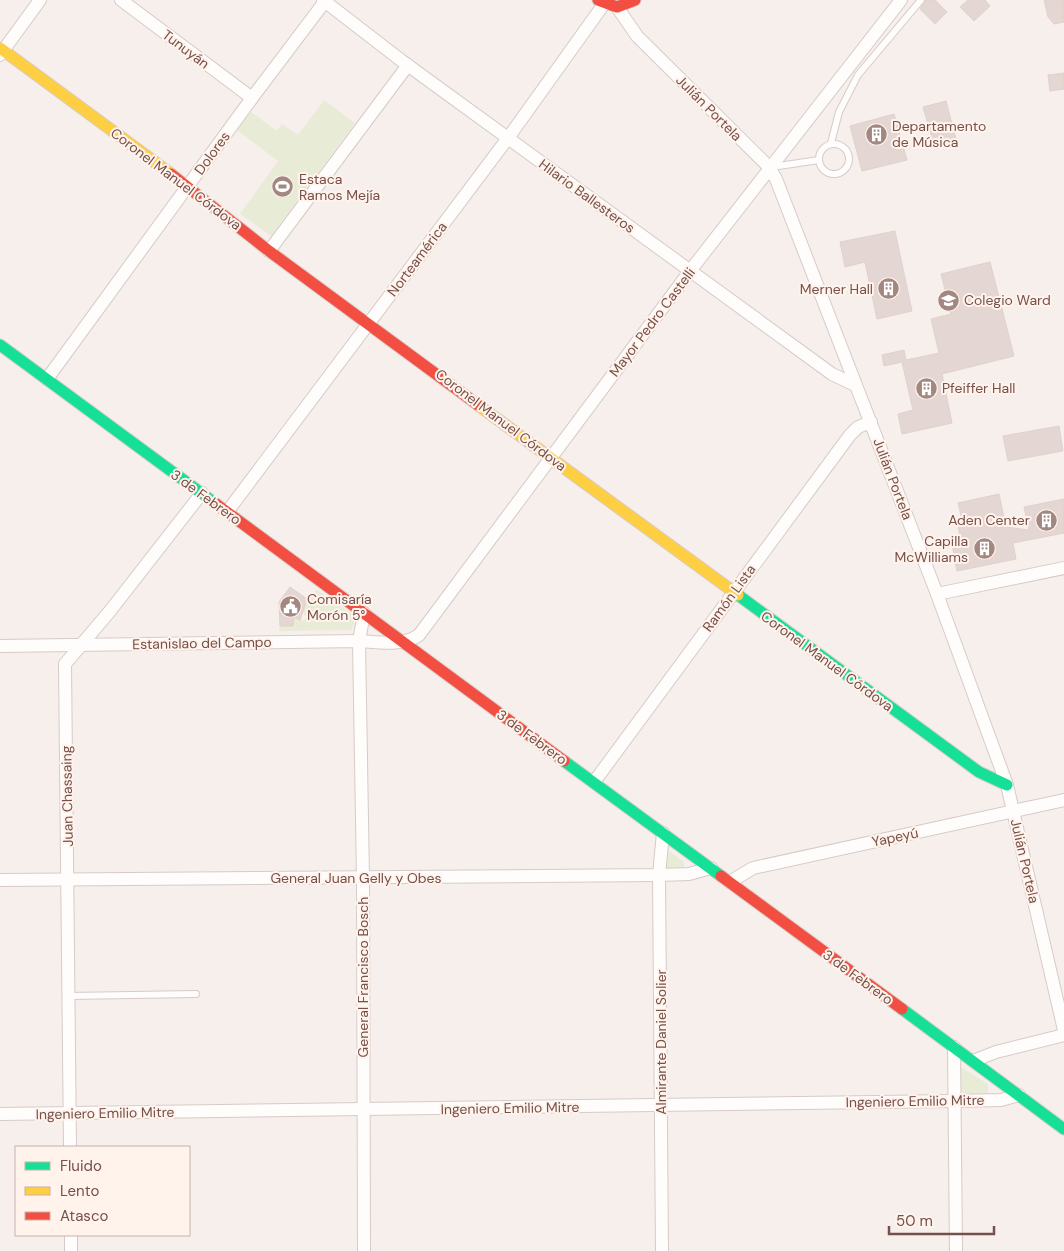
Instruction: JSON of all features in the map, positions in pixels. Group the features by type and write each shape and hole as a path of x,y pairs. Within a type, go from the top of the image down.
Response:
{"main road":[{"path":"601,2 617,7 635,0"},
{"name":"Coronel Manuel Córdova","path":"1,51 188,186 269,251 370,322 733,593 979,772 1007,785"},
{"name":"3 de Febrero","path":"1,348 47,379 1064,1129"}],"street":[{"path":"1,51 40,0"},
{"name":"Tunuyán","path":"120,0 252,98"},
{"name":"Dolores","path":"47,379 325,1"},
{"name":"Hilario Ballesteros","path":"325,1 408,65 832,374 855,385"},
{"name":"Norteamérica","path":"227,512 508,138 601,2"},
{"name":"Mayor Pedro Castelli","path":"404,642 419,635 690,271 895,2"},
{"name":"Julián Portela","path":"617,7 637,36 769,167 776,179 937,594 1007,785 1064,1030"},
{"path":"269,251 408,65"},
{"name":"Ramón Lista","path":"594,782 850,435 858,427 871,422"},
{"name":"Juan Chassaing","path":"70,1146 65,664 202,493"},
{"path":"937,594 1064,568"},
{"name":"General Francisco Bosch","path":"364,613 359,641 363,878 364,1251"},
{"name":"Estanislao del Campo","path":"0,646 404,642"},
{"name":"Yapeyú","path":"730,882 753,868 1064,800"},
{"name":"Almirante Daniel Solier","path":"662,1251 659,875 660,844 663,833"},
{"name":"General Juan Gelly y Obes","path":"0,880 659,875 689,874 711,868"},
{"path":"973,1061 996,1052 1064,1035"},
{"path":"954,1047 956,1251"},
{"name":"Ingeniero Emilio Mitre","path":"0,1114 364,1111 954,1101 1001,1100 1019,1095"},
{"path":"71,1236 71,1251"}],"lane":[{"path":"831,143 839,112 858,75 921,0"},
{"path":"831,143 842,146 848,152 848,166 838,174 832,174 821,168 818,160 823,146 831,143"},
{"path":"769,167 818,160"},
{"path":"68,996 196,994"}],"green space":[{"name":"Estaca Ramos Mejía","path":"324,100 355,123 271,236 240,214 278,161 237,130 251,112 277,131 282,124 298,135"},
{"path":"317,590 353,615 355,621 351,630 279,631 280,626 293,626 294,617 304,621 307,616 302,613 307,599"},
{"path":"668,850 684,862 684,868 668,869 664,864 663,855"},
{"path":"959,1066 988,1084 988,1092 984,1096 966,1096 963,1093 959,1082"}],"building":[{"path":"926,0 935,0 947,12 935,24 920,9"},
{"path":"968,0 985,0 990,6 974,21 960,7"},
{"path":"1044,0 1064,0 1064,22 1054,24 1048,17"},
{"path":"1064,73 1064,89 1050,91 1048,75"},
{"path":"946,101 957,143 935,149 923,107"},
{"name":"Departamento de Música","path":"894,114 907,160 862,171 850,126"},
{"name":"Merner Hall","path":"895,231 912,311 877,319 865,262 845,267 840,242"},
{"path":"990,262 1014,356 942,374 952,423 902,434 898,414 913,410 902,362 884,366 882,355 904,350 906,360 939,353 931,319 951,314 941,274"},
{"path":"1059,426 1063,451 1008,461 1003,436"},
{"path":"999,494 1006,527 1029,530 1024,507 1064,499 1064,533 1013,543 1016,559 957,571 951,539 960,537 958,525 963,524 958,503"},
{"name":"Comisaría Morón 5°","path":"290,587 307,599 300,620 294,617 293,626 280,626 279,602"}],"traffic: fast":[{"path":"0,345 216,504"},
{"path":"738,595 979,772 1007,785"},
{"path":"564,761 721,876"},
{"path":"902,1009 1064,1129"}],"traffic: slow":[{"path":"0,48 171,174"},
{"path":"478,405 738,595"}],"traffic: jam":[{"path":"598,0 617,7 635,0"},
{"path":"171,174 269,251 478,405"},
{"path":"216,504 564,761"},
{"path":"721,876 902,1009"}],"place":[{"name":"Departamento de Música","path":"876,134"},
{"name":"Estaca Ramos Mejía","path":"283,187"},
{"name":"Merner Hall","path":"889,289"},
{"name":"Colegio Ward","path":"948,300"},
{"name":"Pfeiffer Hall","path":"926,388"},
{"name":"Aden Center","path":"1046,520"},
{"name":"Capilla McWilliams","path":"984,549"},
{"name":"Comisaría Morón 5°","path":"291,607"}]}
